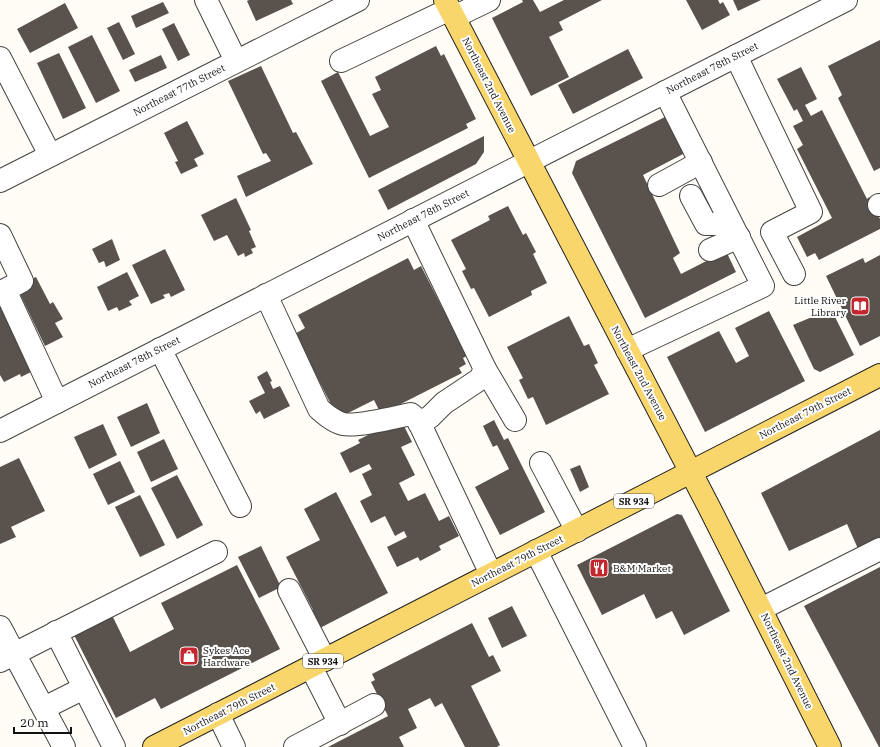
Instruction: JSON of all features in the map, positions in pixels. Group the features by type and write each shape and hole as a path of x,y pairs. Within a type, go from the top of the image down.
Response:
{"main road":[{"name":"Northeast 2nd Avenue","path":"450,9 691,472 830,747"},
{"name":"Northeast 79th Street","path":"154,747 880,375"}],"street":[{"path":"206,0 236,61"},
{"name":"Northeast 77th Street","path":"0,181 358,0"},
{"path":"341,61 450,9 489,0"},
{"name":"Northeast 78th Street","path":"0,431 846,0"},
{"path":"736,56 811,212 772,232 794,274"},
{"path":"0,58 50,155"},
{"path":"627,350 763,286 665,92"},
{"path":"660,185 701,162"},
{"path":"691,196 706,224 717,224 734,228"},
{"path":"413,220 485,369 515,420"},
{"path":"710,250 734,228"},
{"path":"0,235 22,281 5,290 57,402"},
{"path":"266,295 319,409 330,418 343,424 371,422 411,414 419,423 491,574"},
{"path":"160,349 240,506"},
{"path":"419,423 430,417 444,403 480,379 485,369"},
{"path":"542,463 577,531"},
{"path":"761,609 880,549"},
{"path":"536,551 635,747"},
{"path":"7,657 216,552"},
{"path":"289,590 340,724"},
{"path":"0,627 7,657 44,708 64,747"},
{"path":"56,632 114,747"},
{"path":"44,708 84,688"},
{"path":"310,744 340,724 374,705"},
{"path":"218,714 234,747"}],"building":[{"path":"291,0 293,4 256,21 247,1"},
{"path":"522,0 533,0 540,12 564,0 602,0 559,22 563,30 549,37 569,77 531,96 492,18 523,2"},
{"path":"686,0 718,0 720,4 723,2 730,15 702,30"},
{"path":"733,0 761,0 738,11"},
{"path":"163,2 169,13 136,28 131,16"},
{"path":"65,3 78,28 30,53 17,29"},
{"path":"119,22 135,54 123,60 107,28"},
{"path":"174,23 190,55 178,61 162,29"},
{"path":"92,35 120,91 96,103 68,47"},
{"path":"880,40 880,168 874,171 838,98 842,95 828,66"},
{"path":"436,46 441,56 444,54 476,119 466,124 468,128 369,178 321,81 338,72 370,136 389,127 372,94 381,90 375,77"},
{"path":"628,49 643,78 573,114 558,85"},
{"path":"59,53 86,108 63,119 37,63"},
{"path":"161,55 167,68 135,82 129,70"},
{"path":"261,66 293,133 296,132 313,164 246,197 237,176 271,161 266,153 263,154 228,81"},
{"path":"801,67 817,99 805,105 811,116 822,110 867,199 869,197 880,219 880,229 819,260 815,253 807,257 797,237 832,218 797,149 803,145 793,126 803,121 797,109 794,111 777,79"},
{"path":"665,117 685,153 643,175 680,253 673,258 681,274 726,251 736,272 645,318 572,173 576,161"},
{"path":"187,121 204,154 194,159 198,166 181,174 175,162 178,161 164,133"},
{"path":"484,136 484,152 476,164 388,210 378,190"},
{"path":"236,198 251,230 249,231 256,247 251,249 253,253 245,257 244,253 238,256 227,235 214,241 201,215"},
{"path":"508,206 523,235 526,233 536,252 533,254 547,283 531,291 532,295 489,317 474,288 471,289 462,271 466,269 451,240 490,220 488,216"},
{"path":"112,239 120,260 106,267 104,261 99,263 92,249"},
{"path":"165,249 185,290 171,297 169,293 163,295 165,298 151,304 132,265"},
{"name":"Little River Library","path":"880,255 880,336 860,346 826,276 863,258 865,263"},
{"path":"408,258 414,270 421,266 467,356 463,358 466,364 459,368 462,373 381,414 374,400 338,418 303,350 293,335 305,328 298,315"},
{"path":"127,272 139,296 129,301 132,305 119,311 117,307 108,311 97,287"},
{"path":"36,277 50,304 53,302 63,319 55,323 63,337 45,346 16,286"},
{"path":"0,298 35,370 21,377 20,374 4,382 0,375"},
{"path":"831,309 854,355 820,372 814,369 793,325"},
{"path":"769,311 805,381 705,432 667,357 719,331 736,363 749,356 735,328"},
{"path":"569,316 584,346 589,344 598,363 594,365 609,394 546,425 533,397 528,399 519,380 523,378 507,347"},
{"path":"267,371 272,381 270,382 273,389 280,386 290,406 264,419 260,411 256,414 249,401 265,393 257,377"},
{"path":"147,403 160,433 131,447 117,417"},
{"path":"494,420 504,440 508,438 545,512 500,535 475,487 509,469 497,445 493,447 483,426"},
{"path":"402,422 412,442 401,447 415,475 399,483 408,501 425,493 439,521 449,516 459,536 439,546 441,550 420,561 418,557 397,567 387,547 407,537 404,531 395,536 385,516 371,523 360,501 372,495 362,474 372,469 369,464 350,473 340,453 360,443 358,440 380,429 382,432"},
{"path":"103,424 117,455 89,469 74,437"},
{"path":"880,430 880,540 859,551 847,524 789,551 761,493"},
{"path":"164,439 178,469 151,482 137,452"},
{"path":"19,458 45,511 11,527 16,537 0,544 0,467"},
{"path":"120,461 135,492 108,505 93,474"},
{"path":"580,465 589,487 580,492 570,469"},
{"path":"177,475 203,525 177,539 151,488"},
{"path":"336,492 388,593 318,629 309,612 313,610 286,557 320,540 304,509"},
{"path":"140,495 165,545 140,557 115,507"},
{"path":"677,514 682,515 730,611 684,635 672,611 656,619 644,594 602,615 577,565"},
{"path":"261,546 281,587 259,598 238,557"},
{"path":"237,565 280,649 161,709 155,698 116,718 72,631 110,611 130,652 174,629 161,603"},
{"path":"880,567 880,747 879,747 804,606"},
{"path":"512,606 527,636 502,648 488,618"},
{"path":"472,623 489,657 493,655 501,671 471,686 500,745 497,747 465,747 442,703 435,707 430,698 408,709 417,728 399,737 404,747 328,747 388,716 371,682 375,680 372,674"}],"place":[{"name":"Little River Library","path":"860,306"},
{"name":"B&M Market","path":"599,568"},
{"name":"Sykes Ace Hardware","path":"189,656"}]}
